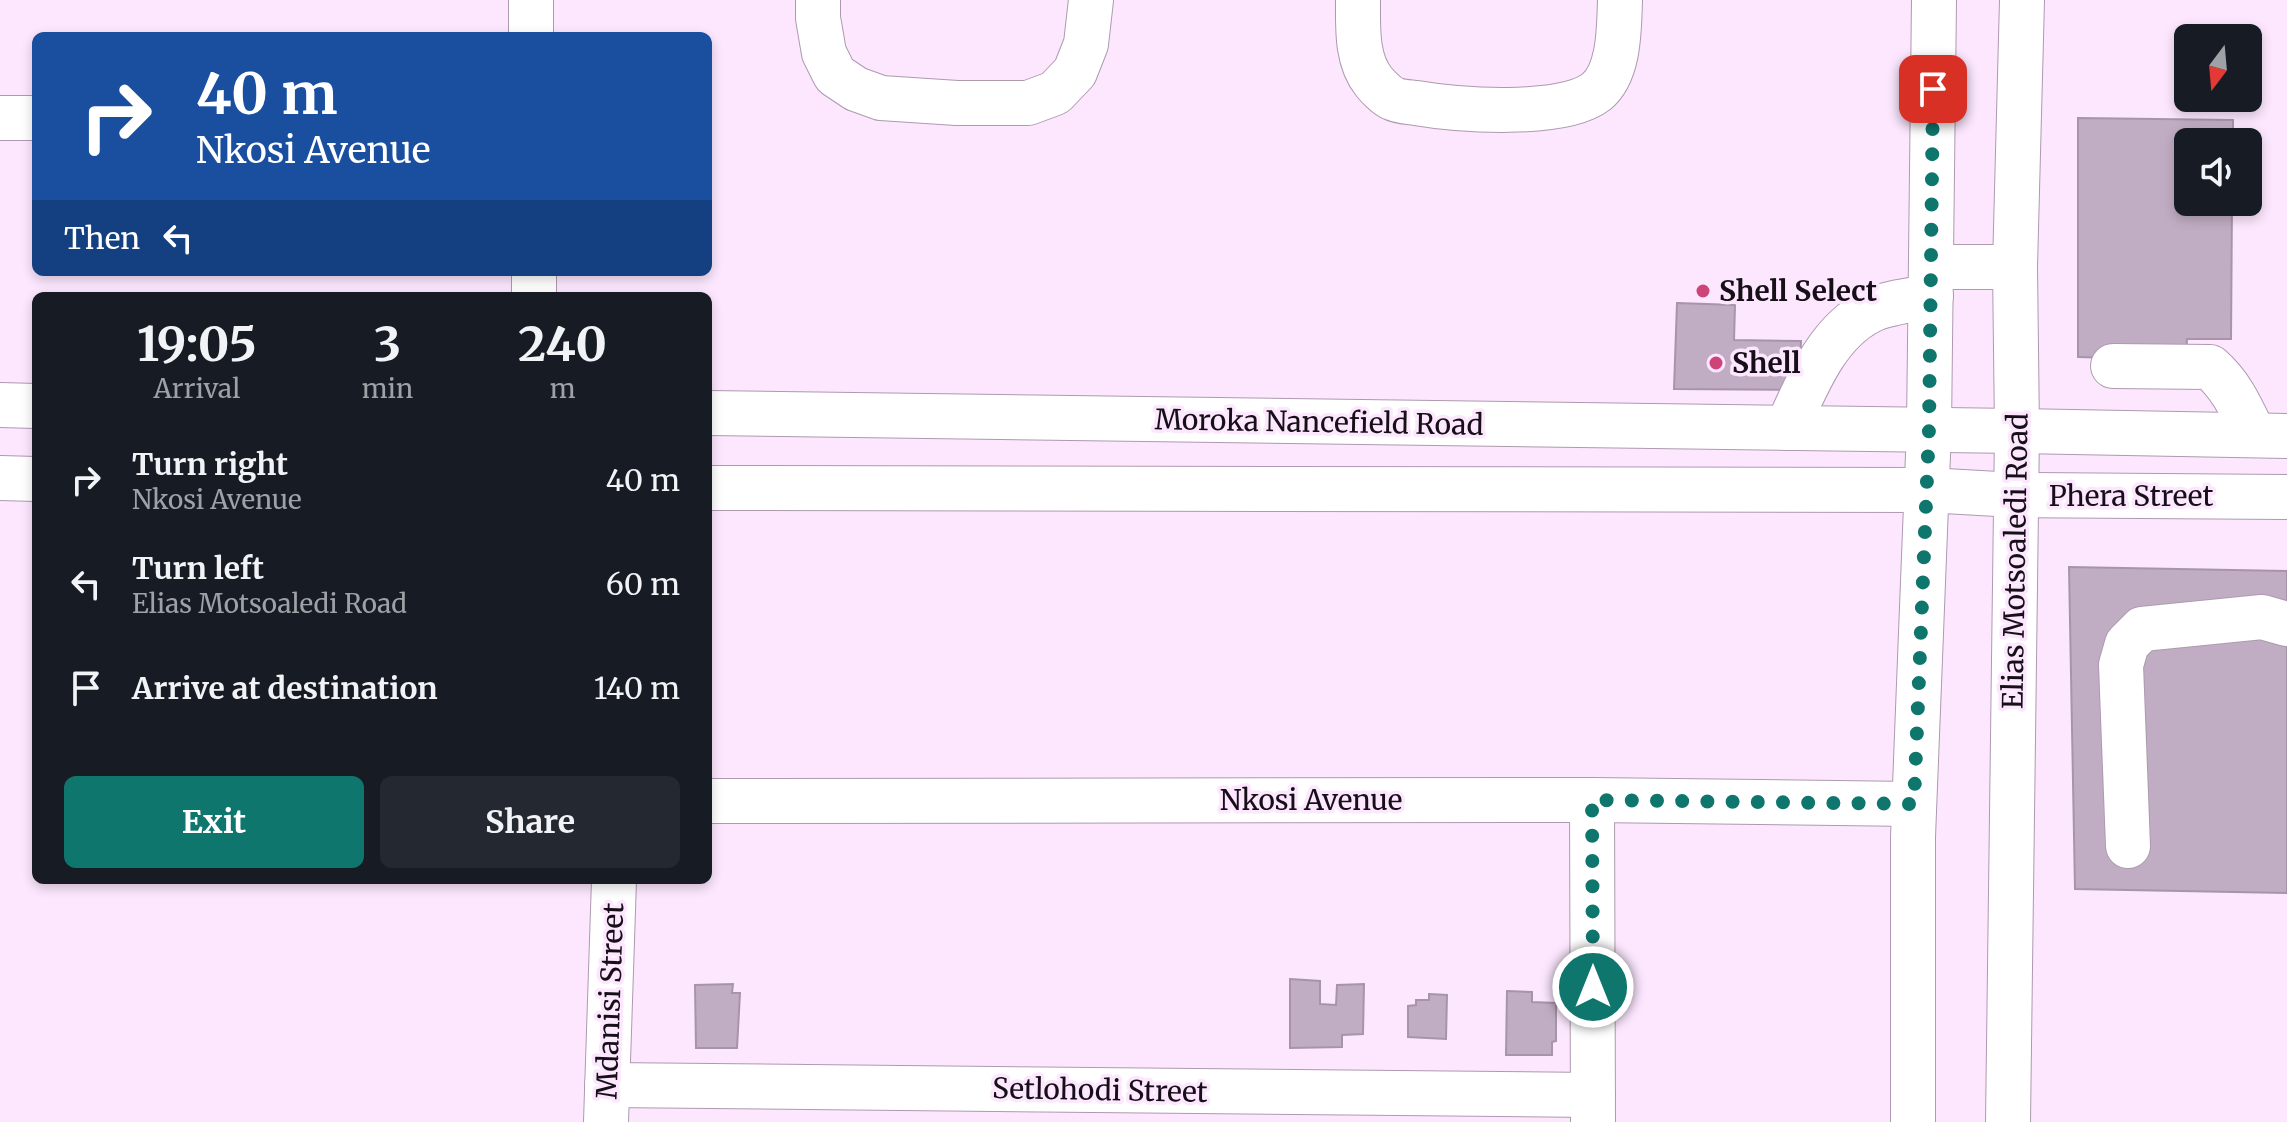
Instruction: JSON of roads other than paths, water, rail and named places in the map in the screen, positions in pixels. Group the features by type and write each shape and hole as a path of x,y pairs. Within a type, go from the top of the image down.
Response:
{"main road":[{"path":"531,0 531,32"},
{"path":"818,0 824,53 835,75 856,89 881,98 957,103 1028,103 1055,93 1075,72 1086,44 1091,0"},
{"path":"1358,0 1364,66 1375,83 1393,99 1438,106 1509,110 1566,105 1596,92 1612,70 1620,0"},
{"path":"1913,1122 1914,804 1929,429 1934,0"},
{"name":"Elias Motsoaledi Road","path":"2008,1122 2017,431 2015,267 2022,0"},
{"path":"0,118 32,118"},
{"path":"1787,428 1809,378 1832,343 1852,322 1872,309 1932,282 2015,267"},
{"path":"2113,366 2210,367 2270,435"},
{"path":"0,405 32,406"},
{"name":"Moroka Nancefield Road","path":"712,413 1929,429"},
{"path":"1642,426 1642,490"},
{"path":"1929,429 2270,435"},
{"path":"0,478 32,479"},
{"path":"712,488 1927,490"},
{"name":"Phera Street","path":"1927,490 2015,495 2287,497"},
{"path":"2128,846 2121,665 2127,644 2142,629 2262,617 2287,624"},
{"path":"1592,800 1593,1109"},
{"name":"Nkosi Avenue","path":"712,801 1592,800 1914,804"},
{"name":"Mdanisi Street","path":"606,1103 614,884"},
{"name":"Setlohodi Street","path":"606,1103 1593,1109"}],"place":[{"name":"Shell Select","path":"1703,291"},
{"name":"Shell","path":"1716,363"}]}
